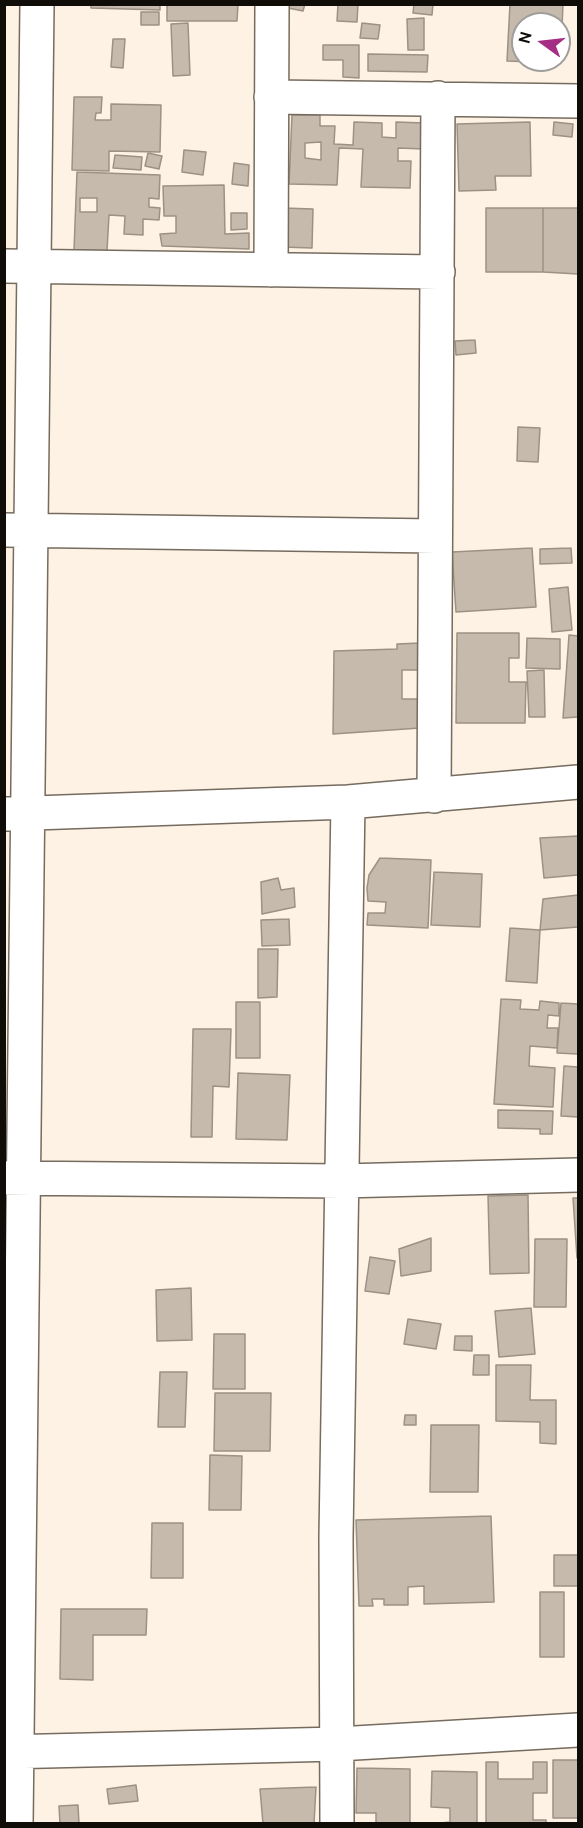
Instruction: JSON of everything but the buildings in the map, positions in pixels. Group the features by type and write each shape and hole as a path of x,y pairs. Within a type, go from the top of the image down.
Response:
{"street":[{"path":"16,1824 11,1752 19,267 37,4"},
{"path":"271,270 272,4"},
{"path":"272,97 579,101"},
{"path":"434,796 438,98"},
{"path":"19,267 438,272"},
{"path":"18,530 435,536"},
{"path":"16,814 348,802 579,782"},
{"path":"337,1824 336,1536 348,802"},
{"path":"14,1178 342,1181 579,1175"},
{"path":"11,1752 338,1744 579,1730"}]}
